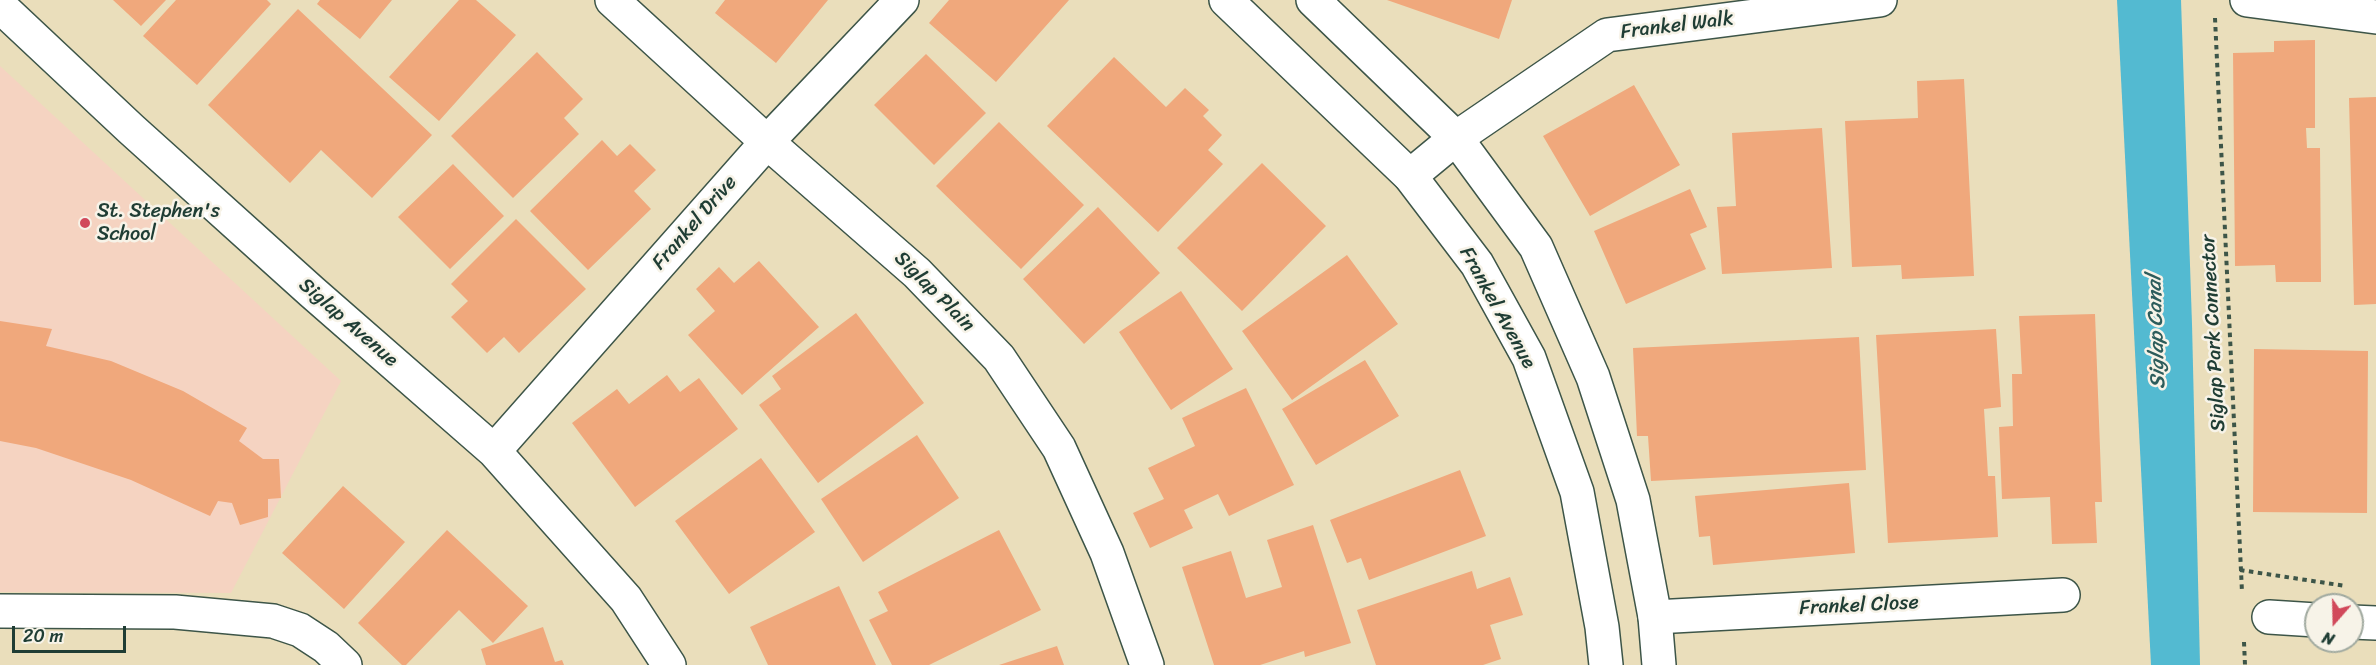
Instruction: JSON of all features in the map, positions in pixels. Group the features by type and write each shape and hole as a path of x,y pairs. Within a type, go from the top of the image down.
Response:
{"street":[{"name":"Siglap Plain","path":"612,0 767,142 917,273 999,358 1059,448 1107,553 1147,665"},
{"name":"Frankel Drive","path":"494,452 767,142 902,0"},
{"name":"Frankel Avenue","path":"1226,0 1410,176 1477,264 1529,358 1577,492 1602,627 1606,665"},
{"path":"1313,0 1456,138 1536,247 1593,377 1633,500 1655,617 1659,665"},
{"name":"Frankel Walk","path":"1410,176 1456,138 1607,35 1880,0"},
{"path":"2247,0 2376,17"},
{"name":"Siglap Avenue","path":"0,6 278,261 494,452 626,599 669,665"},
{"name":"Frankel Close","path":"1655,617 2063,595"},
{"path":"0,611 175,612 273,621 300,630 326,647 345,665"},
{"path":"2269,617 2304,619"}],"path":[{"name":"Siglap Park Connector","path":"2214,12 2242,594"},
{"path":"2240,570 2353,587"},
{"path":"2244,639 2245,665"}],"shaded area":[{"name":"St. Stephen's School","path":"0,66 341,381 231,593 0,592"}],"water":[{"name":"Siglap Canal","path":"2117,0 2181,0 2200,665 2151,665"}],"building":[{"path":"113,0 166,0 141,26"},
{"path":"176,0 267,0 271,4 197,85 143,36"},
{"path":"320,0 392,0 360,39 317,4"},
{"path":"459,0 476,0 516,35 439,121 389,77"},
{"path":"725,0 828,0 776,63 715,13"},
{"path":"949,0 1069,0 996,82 929,23"},
{"path":"1387,0 1512,0 1499,39"},
{"path":"298,9 432,135 372,198 321,150 290,183 208,105"},
{"path":"2315,40 2315,128 2306,128 2307,148 2320,148 2321,282 2276,282 2275,265 2235,266 2233,53 2274,52 2274,41"},
{"path":"537,52 583,99 564,118 579,134 513,198 451,136"},
{"path":"926,54 986,113 934,165 874,105"},
{"path":"1114,57 1166,107 1185,88 1209,110 1203,116 1222,135 1208,150 1223,164 1158,232 1047,126"},
{"path":"1964,79 1974,276 1902,279 1901,265 1852,267 1845,121 1918,118 1917,81"},
{"path":"1634,85 1680,165 1590,216 1543,136"},
{"path":"2376,97 2376,304 2354,305 2349,98"},
{"path":"999,122 1084,205 1021,269 936,186"},
{"path":"1822,128 1832,268 1722,274 1717,207 1736,206 1732,133"},
{"path":"602,140 617,156 630,144 656,170 634,191 651,209 588,270 530,211"},
{"path":"1262,163 1326,226 1242,311 1177,248"},
{"path":"453,164 504,216 450,269 398,217"},
{"path":"1690,189 1707,227 1690,234 1706,269 1626,304 1594,231"},
{"path":"1098,207 1160,273 1084,344 1023,279"},
{"path":"516,219 586,289 519,353 504,337 487,353 451,317 468,301 451,284"},
{"path":"1347,255 1398,324 1292,400 1242,331"},
{"path":"759,261 819,327 742,395 688,335 715,311 696,289 719,267 734,283"},
{"path":"1181,291 1233,369 1171,410 1119,332"},
{"path":"856,313 924,403 818,483 759,405 781,389 772,376"},
{"path":"2095,314 2102,502 2095,502 2097,543 2052,544 2050,497 2002,499 1999,427 2013,426 2012,374 2022,374 2019,316"},
{"path":"0,321 52,329 46,346 111,361 183,391 247,428 239,441 263,459 279,459 281,498 268,499 268,517 240,525 232,503 218,501 210,516 131,480 36,448 0,441"},
{"path":"1996,329 2001,407 1984,409 1988,476 1995,476 1998,537 1888,543 1876,335"},
{"path":"1859,337 1866,470 1651,481 1648,436 1637,436 1633,348"},
{"path":"2254,349 2368,351 2367,513 2253,512"},
{"path":"1365,360 1399,416 1316,465 1282,409"},
{"path":"667,375 680,392 699,378 738,429 635,507 572,423 617,389 629,404"},
{"path":"1246,388 1294,485 1229,516 1218,494 1184,510 1193,528 1150,548 1133,513 1164,499 1148,468 1195,446 1182,418"},
{"path":"917,435 959,498 863,562 821,499"},
{"path":"761,458 815,532 729,594 675,521"},
{"path":"1460,470 1486,536 1369,580 1361,558 1347,563 1330,520"},
{"path":"1849,483 1855,553 1713,565 1710,536 1699,537 1695,496"},
{"path":"343,486 405,542 344,609 282,553"},
{"path":"1313,525 1351,643 1305,657 1304,651 1260,665 1214,665 1182,567 1231,551 1246,598 1282,587 1267,540"},
{"path":"447,530 528,606 493,643 459,610 406,665 402,665 358,623"},
{"path":"999,530 1041,610 929,665 892,665 869,620 888,611 878,592"},
{"path":"1472,571 1477,589 1510,577 1523,615 1490,625 1501,659 1483,665 1376,665 1357,610"},
{"path":"839,586 876,665 768,665 750,627"},
{"path":"543,627 555,662 562,660 564,665 486,665 481,649"},
{"path":"1057,646 1064,665 999,665"}],"place":[{"name":"St. Stephen's School","path":"85,223"}]}
